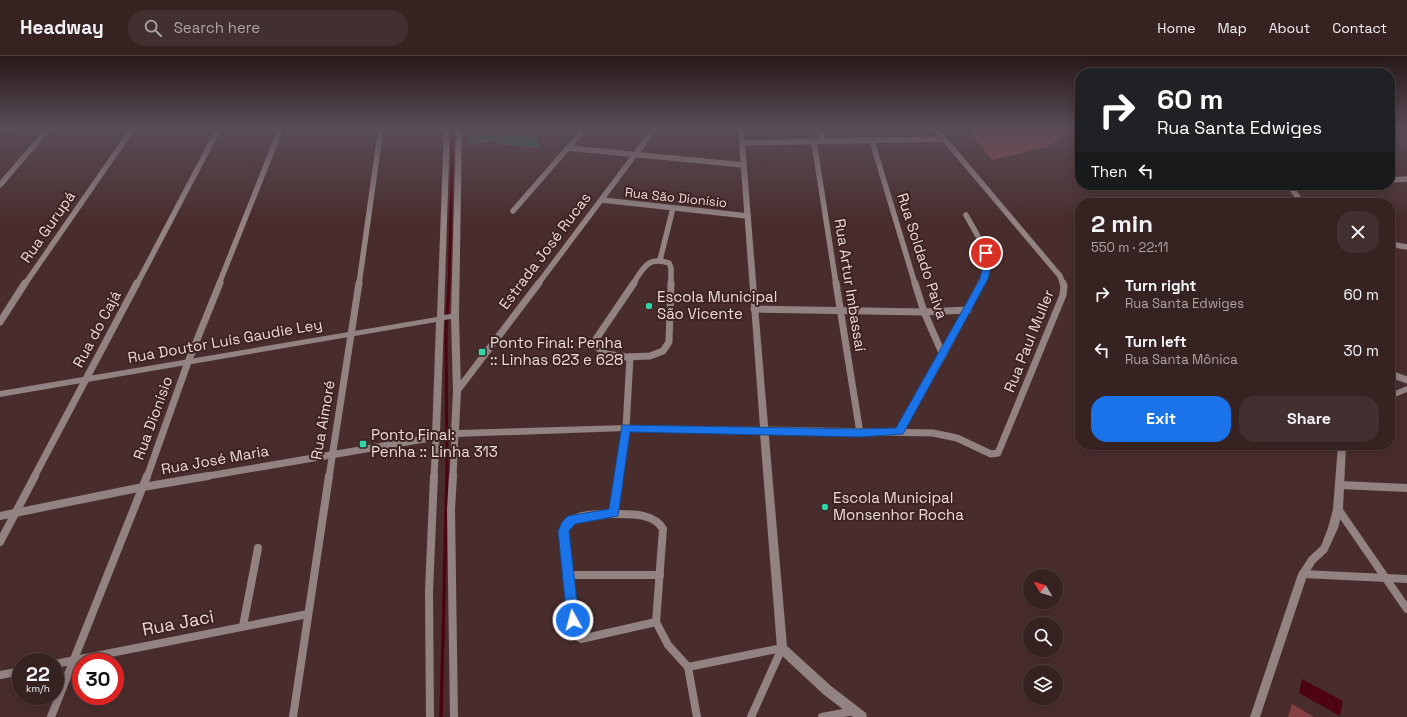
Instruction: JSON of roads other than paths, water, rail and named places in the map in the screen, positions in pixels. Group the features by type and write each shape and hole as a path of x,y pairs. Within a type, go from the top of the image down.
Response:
{"street":[{"path":"0,185 22,159"},
{"name":"Rua Gurupá","path":"0,322 35,268 111,159"},
{"name":"Rua do Cajá","path":"0,542 17,513 203,159"},
{"name":"Rua Dionísio","path":"75,653 143,487 188,362 269,159"},
{"name":"Rua Aimoré","path":"293,717 332,454 352,334 377,159"},
{"path":"430,717 428,591 445,435 457,392 453,316 452,174 450,159"},
{"path":"454,159 441,319 445,435 451,509 454,717"},
{"path":"513,211 559,159"},
{"name":"Estrada José Rucas","path":"457,392 633,159"},
{"path":"678,159 744,165"},
{"path":"743,159 754,309 782,648 751,717"},
{"name":"Rua Artur Imbassaí","path":"817,159 860,433"},
{"name":"Rua Soldado Paiva","path":"877,159 924,312 943,355"},
{"name":"Rua Paul Muller","path":"899,432 933,433 957,438 991,454 998,453 1063,295 1064,286 1060,276 961,159"},
{"path":"1395,180 1407,180"},
{"name":"Rua São Dionísio","path":"602,200 748,216"},
{"path":"660,260 673,208"},
{"path":"445,435 626,428 860,433 899,432 984,279 988,261 986,253 966,215"},
{"path":"1395,245 1407,247"},
{"path":"660,260 669,263 671,268 669,342 662,351 655,354 630,357 602,352 596,346 596,339 642,270 650,262 660,260"},
{"path":"754,309 924,312 968,310"},
{"name":"Rua Doutor Luís Gaudie Ley","path":"0,394 453,316"},
{"path":"614,513 626,428 630,357"},
{"path":"1395,376 1407,380"},
{"path":"1395,394 1407,389"},
{"name":"Rua José Maria","path":"0,516 143,487 445,435"},
{"path":"1255,717 1303,574 1312,560 1324,549 1333,528 1338,509 1342,450"},
{"path":"1340,485 1407,488"},
{"path":"1338,509 1407,609"},
{"path":"656,622 581,639 575,634 563,531 572,519 614,513 651,518 660,524 663,529 656,622 668,645 688,667 697,717"},
{"path":"244,626 258,548"},
{"path":"1303,574 1407,579"},
{"path":"567,575 660,575"},
{"name":"Rua Jaci","path":"111,653 308,614"},
{"path":"688,667 782,648"},
{"path":"782,648 853,714"},
{"name":"Rua Dionísio","path":"50,717 72,661"},
{"name":"Rua Jaci","path":"64,662 72,661"},
{"path":"0,675 12,673"},
{"path":"822,717 853,714"}],"waterway":[{"path":"449,284 452,159"},
{"path":"447,476 446,333 449,283"},
{"path":"441,717 447,476"}],"place":[{"name":"Escola Municipal São Vicente","path":"649,306"},
{"name":"Ponto Final: Penha :: Linhas 623 e 628","path":"482,352"},
{"name":"Ponto Final: Penha :: Linha 313","path":"363,444"},
{"name":"Escola Municipal Monsenhor Rocha","path":"825,507"}]}
